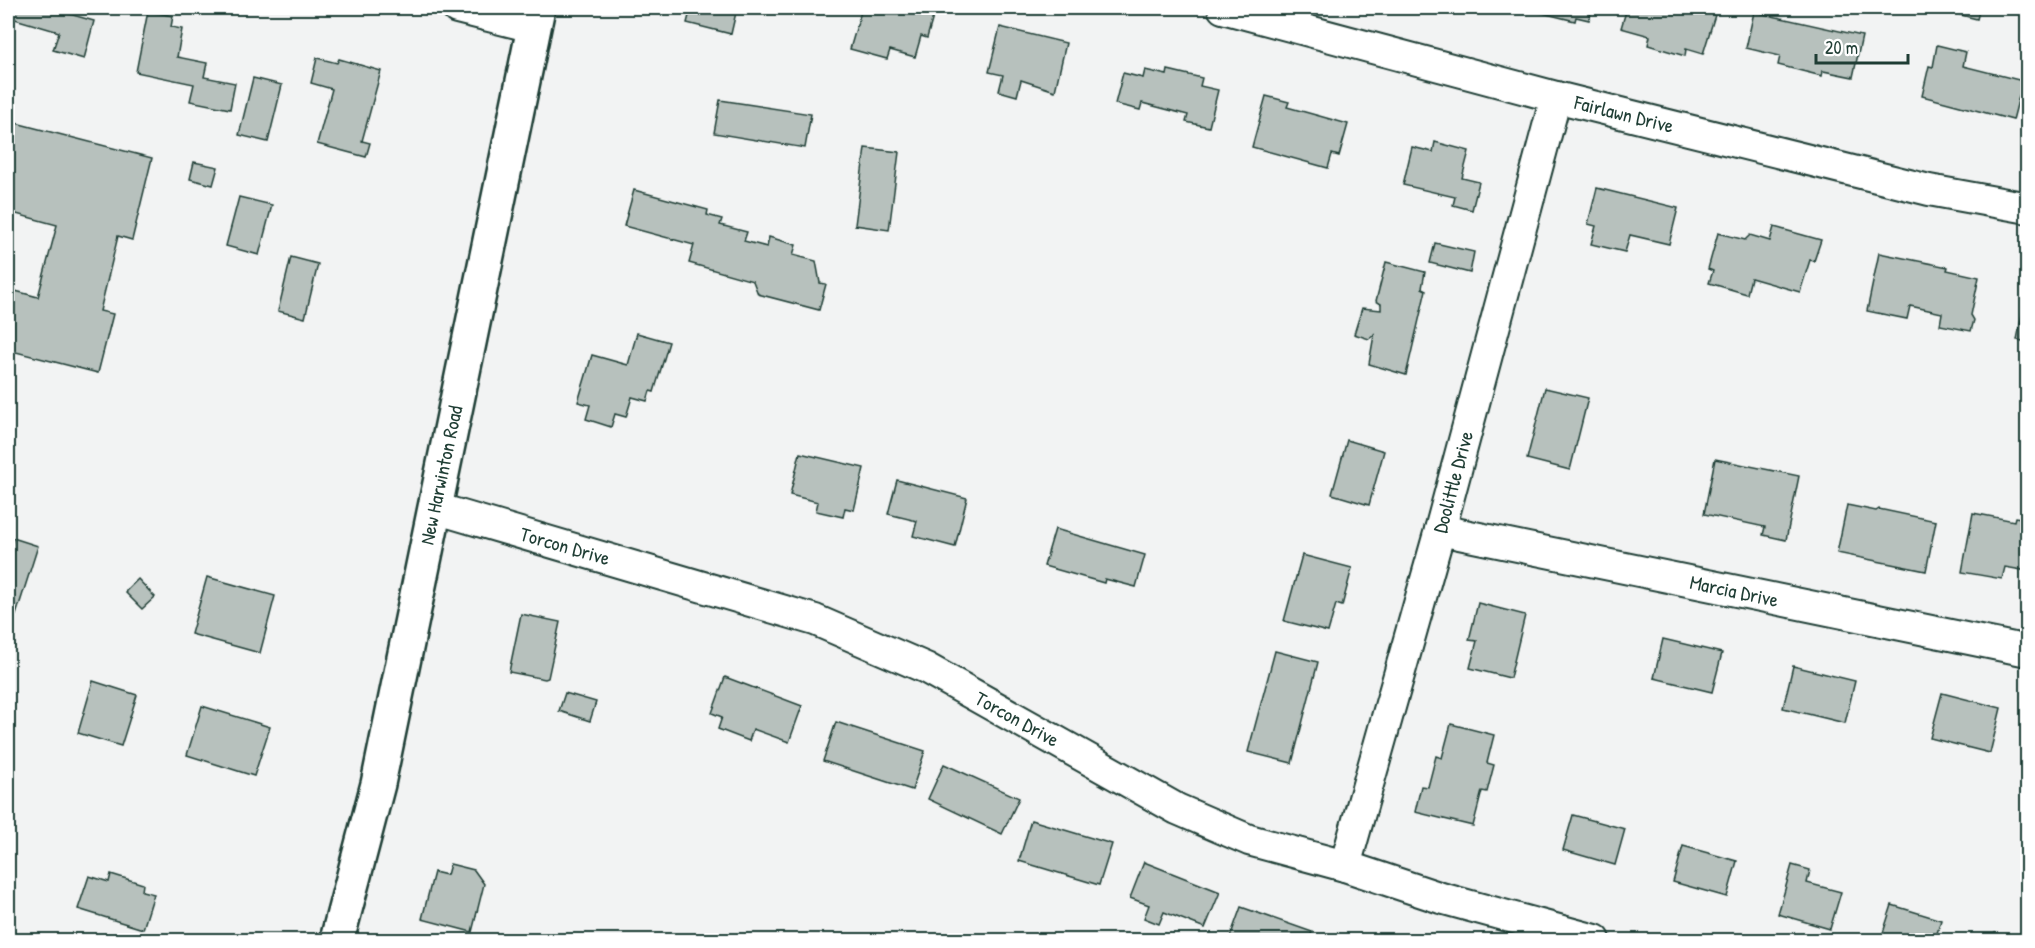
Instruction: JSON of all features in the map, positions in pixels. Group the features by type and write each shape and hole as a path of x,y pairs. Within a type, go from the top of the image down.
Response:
{"main road":[{"name":"New Harwinton Road","path":"336,940 378,784 536,17"}],"street":[{"path":"457,8 536,17"},
{"name":"Fairlawn Drive","path":"1223,8 1556,96 1929,190 2028,208"},
{"name":"Doolittle Drive","path":"1345,866 1440,530 1556,96"},
{"name":"Torcon Drive","path":"435,507 816,620 926,668 1176,809 1249,840 1345,866 1441,898 1595,940"},
{"name":"Marcia Drive","path":"1440,530 2028,651"}],"building":[{"path":"8,8 60,8 59,11 94,21 84,59 53,50 59,32 8,17"},
{"path":"691,8 737,8 731,34 687,23"},
{"path":"756,8 784,8 782,14"},
{"path":"862,8 927,8 926,14 933,17 927,38 921,36 915,57 890,50 887,59 850,49"},
{"path":"1513,8 1592,8 1589,20 1576,17 1575,21 1526,9 1525,13 1512,10"},
{"path":"1627,8 1688,8 1715,15 1703,54 1686,49 1685,56 1648,45 1650,36 1621,28"},
{"path":"1958,8 1980,8 1977,19 1957,14"},
{"path":"148,11 173,16 171,27 182,29 177,57 207,63 204,77 235,83 230,109 190,101 194,84 136,72"},
{"path":"1754,12 1862,36 1853,77 1823,71 1822,76 1778,65 1780,56 1746,48"},
{"path":"1000,27 1066,43 1055,91 1021,80 1017,96 999,91 1003,75 989,72"},
{"path":"1937,45 1966,52 1963,66 2023,81 2013,120 1922,96 1929,66 1933,67"},
{"path":"317,58 337,63 339,59 381,71 362,141 370,143 366,157 317,144 332,89 311,83"},
{"path":"1145,70 1167,75 1168,70 1202,78 1200,86 1218,90 1209,127 1186,122 1188,115 1142,103 1140,110 1115,104 1123,73 1143,78"},
{"path":"253,78 282,85 268,142 239,135"},
{"path":"1266,96 1289,102 1287,107 1348,124 1339,156 1332,154 1328,168 1252,147"},
{"path":"720,100 811,114 805,148 714,133"},
{"path":"8,121 152,158 132,240 118,236 100,311 113,314 98,373 8,350 8,289 38,297 57,225 9,212 12,199 8,198"},
{"path":"1435,142 1469,151 1462,178 1479,182 1472,210 1453,205 1455,197 1403,185 1412,147 1433,152"},
{"path":"865,148 899,152 889,230 855,225"},
{"path":"194,162 218,167 213,185 190,179"},
{"path":"1597,188 1678,208 1669,244 1630,235 1625,252 1591,244 1596,226 1588,224"},
{"path":"634,190 708,210 707,215 722,219 720,225 747,232 744,241 767,247 769,237 796,245 793,255 816,261 820,283 826,284 819,310 758,294 753,281 689,263 694,245 624,226"},
{"path":"239,197 272,205 259,255 226,246"},
{"path":"1774,227 1821,240 1814,261 1810,260 1800,292 1751,278 1747,294 1709,283 1713,271 1708,269 1718,233 1745,240 1750,235 1770,241"},
{"path":"1435,243 1474,252 1470,273 1430,263"},
{"path":"1879,253 1948,267 1947,270 1979,277 1971,315 1974,320 1971,331 1940,325 1942,313 1910,306 1907,319 1867,311"},
{"path":"291,257 318,264 305,318 278,311"},
{"path":"1386,262 1425,272 1422,288 1426,290 1406,375 1369,364 1374,335 1369,339 1354,334 1362,308 1381,310 1381,304 1376,301"},
{"path":"2026,294 2028,294 2028,342 2017,340"},
{"path":"637,333 669,342 654,392 650,391 647,401 632,397 626,417 615,414 611,427 586,419 590,405 578,402 592,355 628,365"},
{"path":"1545,388 1588,398 1570,470 1527,459"},
{"path":"1347,440 1384,451 1369,505 1332,494"},
{"path":"800,453 864,468 854,510 845,508 843,517 816,511 818,502 790,495"},
{"path":"1715,459 1799,476 1786,540 1763,535 1765,527 1704,514"},
{"path":"897,480 967,498 955,547 913,536 917,521 888,514"},
{"path":"1847,505 1936,521 1926,571 1837,553"},
{"path":"1973,513 2014,521 2015,517 2028,519 2028,571 2005,567 2002,579 1962,572"},
{"path":"1055,529 1145,555 1136,587 1105,579 1104,583 1044,566"},
{"path":"13,538 38,546 16,615 8,613 8,554"},
{"path":"1302,555 1352,568 1342,606 1336,604 1328,632 1284,621"},
{"path":"207,577 275,596 260,653 191,634"},
{"path":"138,579 155,597 142,609 125,592"},
{"path":"1478,603 1525,615 1510,678 1470,668 1477,641 1469,640"},
{"path":"521,614 560,622 548,678 509,672"},
{"path":"1663,639 1722,653 1712,692 1654,678"},
{"path":"1275,651 1318,662 1292,763 1248,752"},
{"path":"1793,666 1855,681 1845,723 1783,708"},
{"path":"725,677 802,706 789,742 753,729 749,741 718,729 722,717 712,713"},
{"path":"93,681 137,695 121,746 78,733"},
{"path":"565,693 596,702 590,721 559,711"},
{"path":"1942,693 2001,708 1990,753 1930,738"},
{"path":"202,706 270,727 254,776 187,755"},
{"path":"836,722 925,751 912,790 823,761"},
{"path":"1451,724 1494,735 1487,763 1494,765 1487,792 1482,791 1473,826 1415,812 1421,786 1428,787 1436,756 1442,758"},
{"path":"944,764 1019,798 1002,834 928,799"},
{"path":"1573,815 1625,829 1615,865 1563,850"},
{"path":"1031,820 1112,844 1099,885 1019,861"},
{"path":"1683,846 1737,861 1727,897 1673,882"},
{"path":"1144,862 1220,892 1205,928 1164,912 1159,924 1144,918 1149,905 1130,898"},
{"path":"450,864 474,870 484,884 472,932 422,919 434,872 447,875"},
{"path":"1792,865 1810,870 1807,883 1841,892 1830,929 1778,914"},
{"path":"111,874 143,884 142,891 154,894 143,929 78,909 89,876 109,882"},
{"path":"1892,905 1941,920 1935,940 1881,939"},
{"path":"1241,907 1312,932 1309,940 1229,940"},
{"path":"1995,933 2019,940 1993,940"}]}
